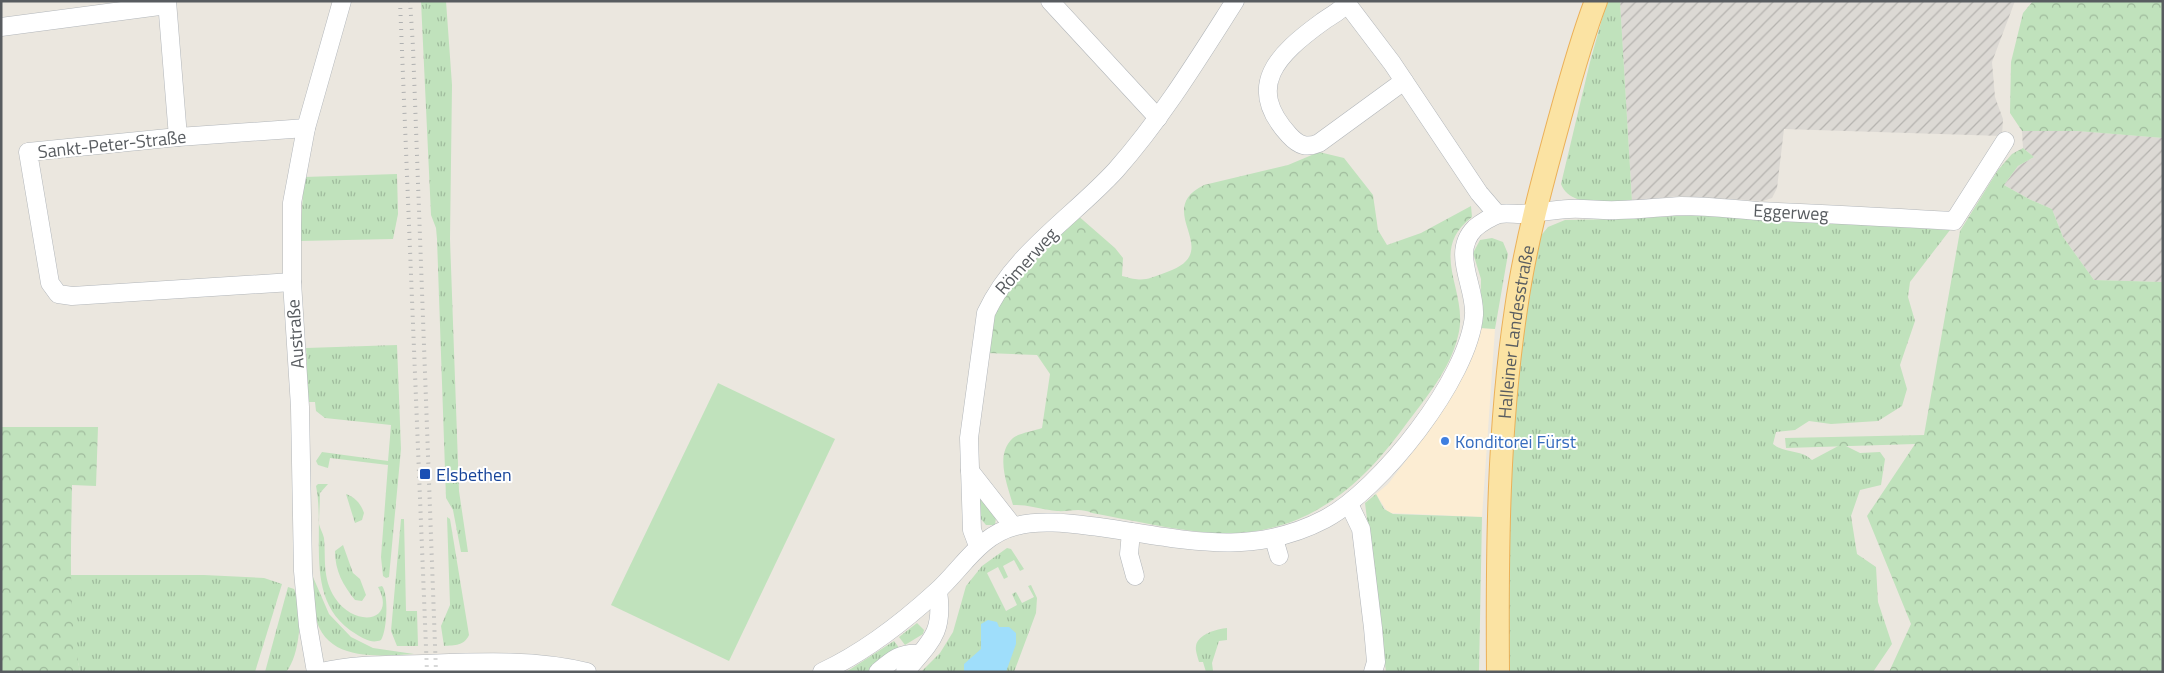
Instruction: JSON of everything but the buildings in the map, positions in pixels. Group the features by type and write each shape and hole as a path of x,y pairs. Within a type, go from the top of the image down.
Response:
{"main road":[{"name":"Halleiner Landesstraße","path":"1498,672 1497,582 1509,367 1516,309 1534,213 1568,88 1596,1"}],"street":[{"name":"Austraße","path":"316,672 308,626 303,571 302,449 292,282 292,202 306,128 342,1"},
{"path":"1050,1 1158,118"},
{"name":"Römerweg","path":"978,546 972,530 969,438 986,313 992,299 1025,257 1115,171 1158,118 1235,1"},
{"path":"1404,81 1319,143 1310,147 1302,146 1286,132 1270,105 1267,96 1270,76 1294,42 1347,2 1404,81 1479,192 1497,214"},
{"path":"1,27 167,3 178,137"},
{"name":"Sankt-Peter-Straße","path":"292,282 72,296 58,294 50,283 28,152 178,137 306,128"},
{"name":"Eggerweg","path":"1534,213 1570,209 1616,210 1694,206 1954,221 2005,141"},
{"path":"822,672 849,659 938,591 978,546 1014,526 1036,523 1077,524 1131,532 1209,552 1274,539 1322,521 1349,504 1380,477 1421,424 1447,384 1461,356 1474,313 1472,290 1465,270 1464,252 1468,238 1477,226 1497,214 1534,213"},
{"path":"970,471 1014,526"},
{"path":"1349,504 1361,528 1376,662 1373,672"},
{"path":"1131,532 1129,554 1135,576"},
{"path":"1274,539 1279,556"},
{"path":"906,672 937,634 941,613 938,591"},
{"path":"878,672 891,661 907,653 920,654"},
{"path":"321,672 345,666 501,663 587,672"}],"shaded area":[{"path":"1620,1 2015,1 1992,62 1995,97 2003,119 2002,136 1784,129 1777,188 1772,198 1763,201 1679,196 1632,201"},
{"path":"2022,131 2077,131 2163,138 2163,282 2094,280 2063,237 2052,209 2004,185 2018,166 2034,157 2023,148"},
{"path":"1480,328 1495,329 1482,517 1388,513 1376,494 1388,484 1428,432 1466,371 1478,340"}],"green space":[{"path":"421,1 446,1 452,85 450,239 459,491 468,552 461,552 453,510 446,498 437,239 436,228 431,215"},
{"path":"1607,1 1620,1 1632,201 1613,203 1592,202 1573,197 1566,192 1561,184 1590,62"},
{"path":"2033,1 2163,1 2163,138 2077,131 2022,131 2010,113 2011,62 2023,13"},
{"path":"2023,148 2034,157 2018,166 2004,185 2052,209 2063,237 2094,280 2163,282 2163,672 1889,672 1911,624 1867,516 1915,444 1786,448 1785,438 1924,435 1960,231 1998,170 2012,154"},
{"path":"1319,152 1344,158 1373,195 1378,230 1387,245 1421,233 1471,206 1472,217 1459,230 1452,244 1452,273 1459,303 1460,319 1454,349 1436,384 1386,451 1345,491 1323,507 1298,519 1272,528 1243,533 1197,532 1083,510 1057,511 1025,505 1013,505 1004,471 1004,453 1007,445 1016,436 1042,428 1050,374 1037,355 987,353 994,308 1011,282 1076,214 1115,248 1123,258 1122,276 1145,279 1167,272 1184,263 1191,253 1191,242 1184,207 1190,195 1204,185 1288,165"},
{"path":"397,174 398,214 393,239 300,241 304,177"},
{"path":"1690,215 1950,230 1910,282 1908,297 1915,321 1900,365 1907,389 1902,406 1878,421 1831,424 1809,421 1795,430 1776,432 1773,444 1783,449 1803,454 1812,460 1842,444 1860,453 1880,452 1885,459 1881,485 1860,490 1851,516 1857,554 1876,567 1878,602 1892,644 1873,672 1506,672 1512,449 1518,359 1539,238 1548,227 1565,220"},
{"path":"1492,238 1503,242 1508,254 1495,329 1480,328 1481,279 1473,253 1480,240"},
{"path":"397,345 401,449 389,577 386,578 383,576 381,557 388,465 330,458 328,468 318,465 316,461 322,452 388,461 391,425 325,418 316,411 315,402 305,402 302,370 307,362 306,348"},
{"path":"718,383 835,439 729,661 611,605"},
{"path":"1,427 98,427 96,486 72,485 72,602 80,672 1,672"},
{"path":"318,484 328,484 320,493 319,524 324,538 326,576 331,591 344,608 353,614 372,617 378,614 382,607 382,599 378,587 382,586 386,597 386,613 385,629 381,640 371,641 356,634 339,620 328,604 322,586 320,566 316,486"},
{"path":"346,494 355,499 361,507 364,513 362,520 355,523"},
{"path":"1376,494 1384,509 1393,514 1482,517 1479,672 1386,672 1365,503"},
{"path":"978,497 996,517 995,525 986,525 980,518"},
{"path":"447,517 450,519 469,635 462,643 444,646 441,626 450,605"},
{"path":"401,519 404,519 406,611 417,611 418,646 397,646 391,631"},
{"path":"343,545 353,573 360,579 366,595 362,601 355,600 343,583 338,571 335,551"},
{"path":"1007,548 1011,549 1024,569 1020,571 1014,560 1003,566 1008,577 1004,579 998,567 987,573 1006,611 1017,605 1012,594 1016,592 1022,603 1034,597 1028,586 1031,585 1037,598 1036,613 1014,672 921,672 940,653 953,632 966,586 982,566"},
{"path":"70,575 204,575 264,578 282,584 255,672 80,672 73,638"},
{"path":"313,577 329,614 351,637 373,648 414,654 367,655 338,647 327,639 318,626 314,608"},
{"path":"288,587 294,589 299,608 299,632 295,655 286,672 265,672"},
{"path":"917,623 924,630 923,634 905,645 899,637"},
{"path":"1227,628 1227,640 1219,641 1212,663 1213,671 1206,672 1203,662 1199,662 1197,656 1197,642 1208,633"},
{"path":"894,641 900,649 870,672 846,672"}],"water":[{"path":"988,620 997,622 999,627 1009,627 1016,633 1016,644 1006,672 964,672 964,664 981,649 981,624"}],"railway":[{"path":"400,1 427,672"},
{"path":"410,1 436,672"}],"place":[{"name":"Konditorei Fürst","path":"1445,441"},
{"name":"Elsbethen","path":"425,474"}]}
